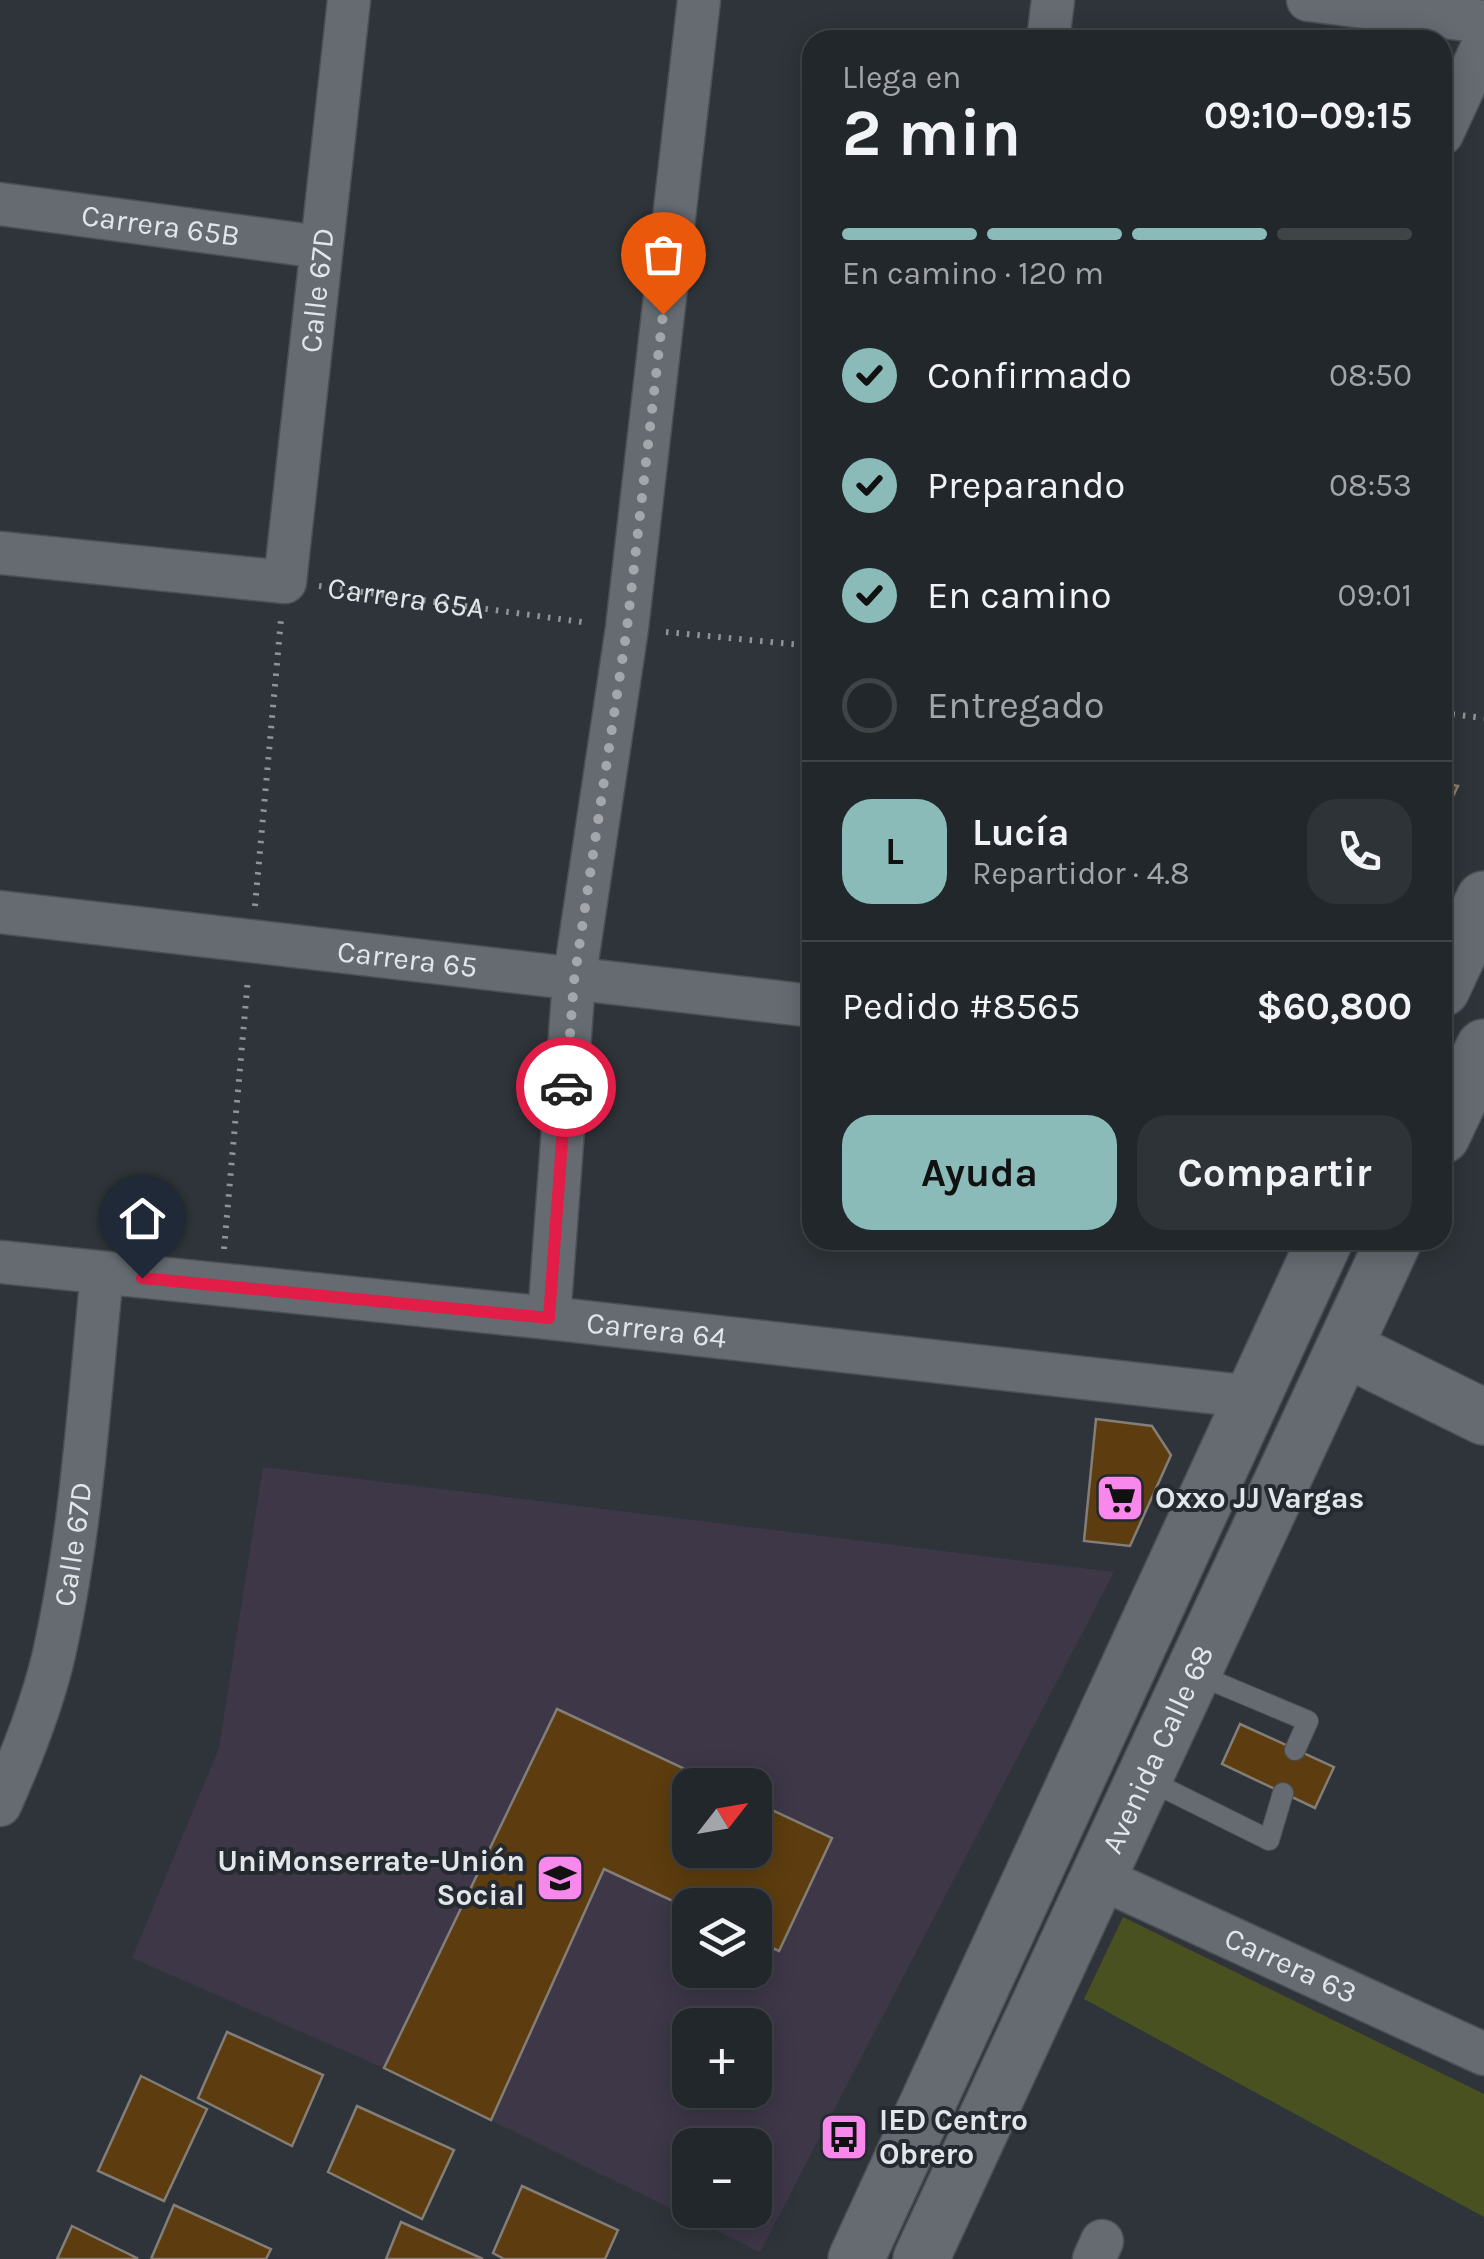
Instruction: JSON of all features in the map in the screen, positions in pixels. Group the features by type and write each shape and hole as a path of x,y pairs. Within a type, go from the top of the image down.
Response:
{"main road":[{"path":"1452,967 1484,899"},
{"path":"1452,1112 1470,1068"},
{"name":"Avenida Calle 68","path":"856,2259 1319,1250"},
{"name":"Avenida Calle 68","path":"921,2259 1389,1250"},
{"path":"1344,1348 1484,1418"}],"street":[{"name":"Calle 67D","path":"285,582 350,0"},
{"path":"549,1318 574,981 627,628 699,0"},
{"path":"1049,30 1053,0"},
{"path":"1308,0 1484,22"},
{"path":"1452,112 1484,43"},
{"name":"Carrera 65B","path":"0,204 320,247"},
{"name":"Carrera 65A","path":"0,553 285,582"},
{"name":"Carrera 65","path":"0,912 802,1005"},
{"name":"Carrera 64","path":"0,1262 1253,1396"},
{"name":"Calle 67D","path":"0,1805 36,1717 54,1657 67,1588 102,1274"},
{"name":"Carrera 63","path":"1098,1878 1484,2054"}],"lane":[{"path":"1193,1673 1308,1721 1296,1750"},
{"path":"1145,1778 1269,1840 1283,1793"}],"path":[{"name":"Carrera 65A","path":"285,582 627,628 802,645"},
{"path":"1452,714 1484,718"}],"shaded area":[{"name":"UniMonserrate-Unión Social","path":"263,1467 1114,1572 760,2252 711,2228 772,2228 772,2128 672,2128 672,2209 384,2068 132,1958 219,1748"}],"green space":[{"path":"1123,1917 1484,2094 1484,2217 1084,1999"}],"building":[{"name":"Oxxo JJ Vargas","path":"1096,1419 1152,1426 1171,1455 1130,1546 1084,1541"},
{"name":"UniMonserrate-Unión Social","path":"557,1709 683,1768 672,1768 672,1868 772,1868 772,1810 832,1838 779,1951 772,1948 772,1888 672,1888 672,1901 604,1869 491,2120 384,2068"},
{"path":"1240,1724 1334,1767 1315,1808 1222,1764"},
{"path":"227,2032 323,2075 292,2146 198,2098"},
{"path":"141,2076 207,2109 164,2201 98,2171"},
{"path":"357,2106 454,2150 422,2219 328,2172"},
{"path":"522,2186 618,2230 605,2259 504,2259 493,2253"},
{"path":"174,2205 271,2249 266,2259 151,2259"},
{"path":"401,2222 483,2259 386,2259"},
{"path":"72,2226 137,2258 57,2259"}],"way so far":[{"path":"566,1087 574,981 627,628 663,314"}],"place":[{"name":"Oxxo JJ Vargas","path":"1120,1498"},
{"name":"UniMonserrate-Unión Social","path":"560,1878"},
{"name":"IED Centro Obrero","path":"844,2137"}],"route":[{"path":"142,1278 549,1318 566,1087"}]}
